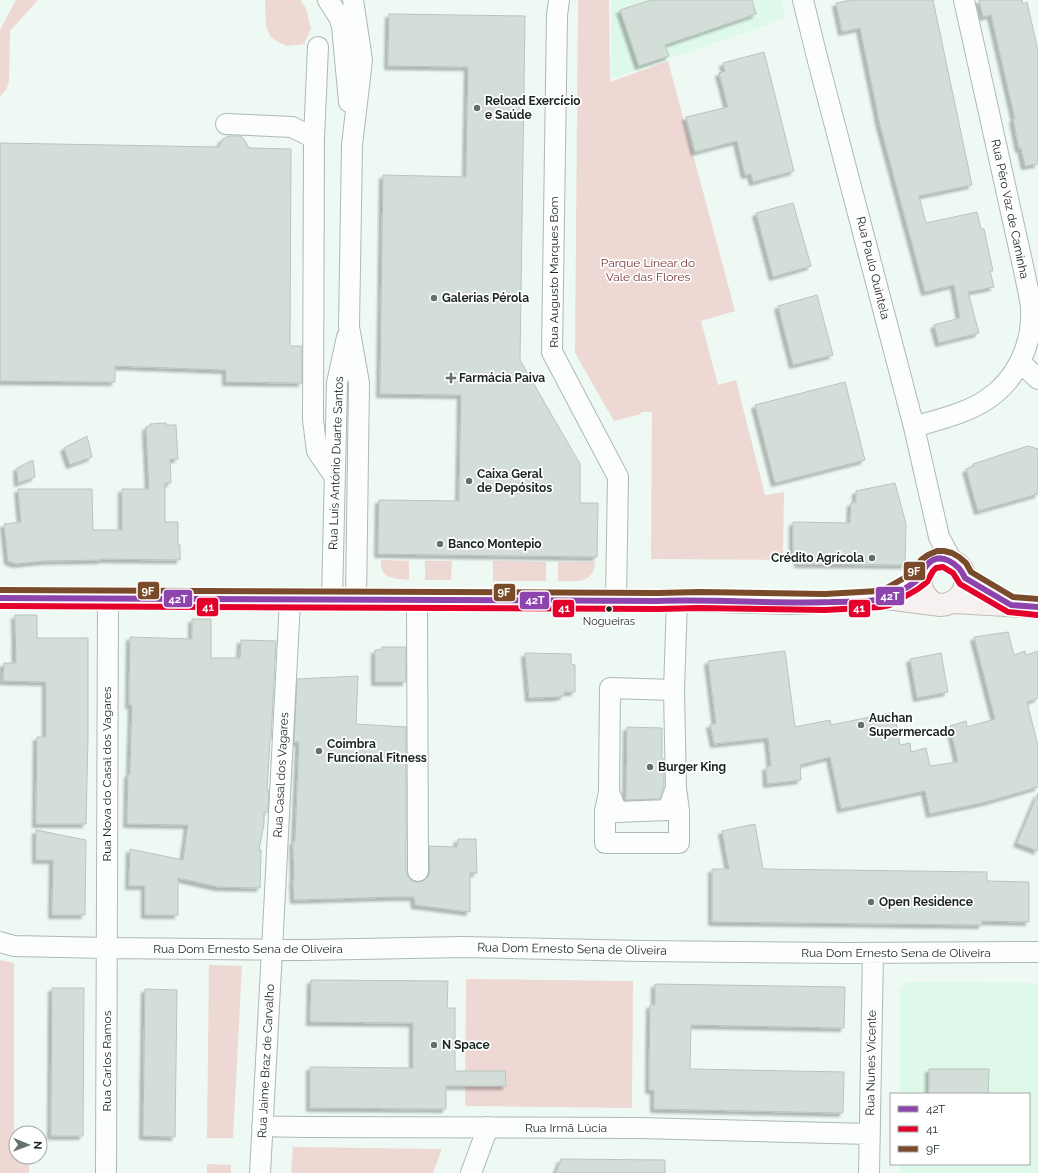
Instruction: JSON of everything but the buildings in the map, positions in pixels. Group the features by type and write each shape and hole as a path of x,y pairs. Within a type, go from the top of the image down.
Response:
{"main road":[{"path":"886,598 937,560 944,559 952,561 963,571 966,585 960,598 945,603 925,596 920,584 925,570"},
{"path":"965,578 1010,605"},
{"path":"0,598 677,600 790,603 886,598 945,603 1038,607"}],"street":[{"name":"Rua Luís António Duarte Santos","path":"328,0 339,17 342,26 352,144 349,327 359,383 356,600"},
{"name":"Rua Luís António Duarte Santos","path":"352,144 362,60 354,0"},
{"path":"339,17 354,0"},
{"name":"Rua Paulo Quintela","path":"803,0 914,427 939,537 952,561"},
{"name":"Rua Pêro Vaz de Caminha","path":"914,427 966,410 986,401 1003,386 1016,369 1029,339 1031,308 1025,275 964,0"},
{"name":"Rua Augusto Marques Bom","path":"554,5 552,352 618,477 616,601"},
{"path":"318,47 314,138 313,420 317,451 335,477"},
{"path":"226,124 292,127 314,138"},
{"name":"Rua Luís António Duarte Santos","path":"332,600 337,382 349,327"},
{"path":"1020,362 1038,379"},
{"path":"925,570 939,537"},
{"name":"Rua Nova do Casal dos Vagares","path":"107,948 108,598"},
{"name":"Rua Casal dos Vagares","path":"272,950 290,600"},
{"path":"417,600 418,871"},
{"path":"674,690 610,688 609,792 605,811 605,843 679,843 680,811 676,788 674,690 677,600"},
{"path":"609,792 617,812 668,810 676,788"},
{"name":"Rua Dom Ernesto Sena de Oliveira","path":"0,942 14,946 272,950 462,947 634,951 873,953 1037,951"},
{"name":"Rua Carlos Ramos","path":"106,1173 107,948"},
{"name":"Rua Jaime Braz de Carvalho","path":"260,1173 272,950"},
{"name":"Rua Nunes Vicente","path":"870,1173 873,953"},
{"name":"Rua Irmã Lúcia","path":"262,1126 303,1128 640,1128 870,1134"},
{"path":"471,1173 488,1128"}],"shaded area":[{"path":"611,0 782,0 786,18 611,79"},
{"path":"907,982 1038,983 1038,1173 900,1173 900,1165 1030,1165 1030,1093 900,1093 900,988"}],"green space":[{"path":"16,0 38,0 10,31 9,81 6,90 0,96 0,30"},
{"path":"265,0 300,0 306,8 311,29 304,44 287,46 270,36 266,26"},
{"name":"Parque Linear do Vale das Flores","path":"578,0 609,0 610,82 668,61 735,311 701,321 718,385 736,380 765,495 784,492 783,560 651,559 652,412 641,412 641,414 614,421 575,353"},
{"path":"381,560 409,561 409,580 389,577 383,571"},
{"path":"425,561 452,561 451,580 425,580"},
{"path":"493,561 546,562 546,581 493,581"},
{"path":"558,562 595,562 591,575 587,578 576,581 558,581"},
{"path":"0,960 14,963 14,1125 8,1125 8,1165 29,1165 29,1173 0,1173"},
{"path":"209,965 242,966 233,1138 207,1138"},
{"path":"466,979 633,981 632,1108 465,1106"},
{"path":"293,1147 442,1149 433,1173 291,1173"},
{"path":"207,1164 231,1165 231,1173 207,1173"}],"transit line":[{"name":"9F","path":"0,590 700,592 825,594 883,590 913,573 921,560 928,555 937,551 944,551 959,557 966,563 971,572 1013,597 1038,599"},
{"name":"42T","path":"0,598 858,602 879,600 889,597 916,581 927,565 932,561 943,559 954,564 965,578 1011,605 1038,607"},
{"name":"41","path":"0,606 699,608 825,610 880,607 890,605 918,589 927,582 936,568 943,567 953,573 960,584 1008,612 1037,615"}],"place":[{"name":"Reload Exercício e Saúde","path":"477,108"},
{"name":"Galerias Pérola","path":"434,298"},
{"name":"Farmácia Paiva","path":"451,378"},
{"name":"Caixa Geral de Depósitos","path":"469,481"},
{"name":"Banco Montepio","path":"440,544"},
{"name":"Crédito Agrícola","path":"872,558"},
{"name":"Nogueiras","path":"609,609"},
{"name":"Auchan Supermercado","path":"861,725"},
{"name":"Coimbra Funcional Fitness","path":"319,751"},
{"name":"Burger King","path":"650,767"},
{"name":"Open Residence","path":"871,902"},
{"name":"N Space","path":"434,1045"}]}
